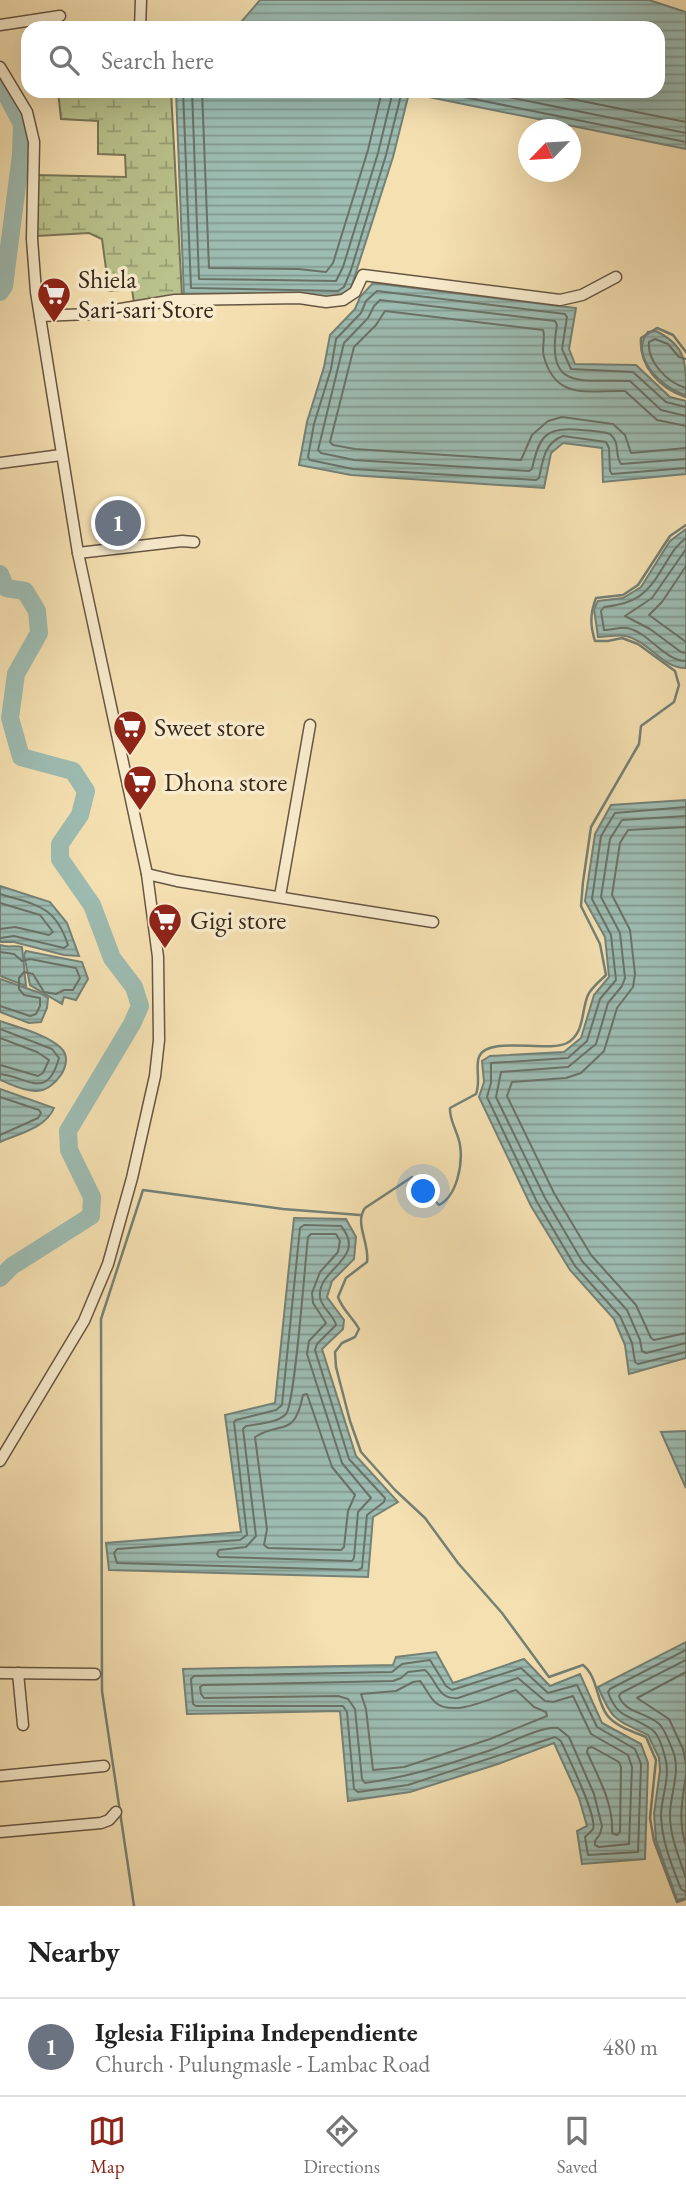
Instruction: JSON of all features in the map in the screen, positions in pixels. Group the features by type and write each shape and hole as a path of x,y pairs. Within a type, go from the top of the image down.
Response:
{"street":[{"path":"140,21 141,0"},
{"path":"27,21 60,16"},
{"path":"0,25 21,22"},
{"path":"0,67 27,112 34,142 32,239 40,316 78,553 147,874 158,957 159,1040 155,1076 123,1214 108,1264 84,1321 0,1461"},
{"path":"40,316 90,314 175,300 343,300 355,292 363,275 561,300 582,295 615,277"},
{"path":"0,463 61,455"},
{"path":"78,553 182,541 194,542"},
{"path":"280,896 310,725"},
{"path":"147,874 433,922"},
{"path":"18,1673 23,1726"},
{"path":"0,1674 95,1674"},
{"path":"0,1776 104,1766"},
{"path":"0,1832 101,1823 109,1820 116,1812"}],"green space":[{"path":"59,98 171,98 182,296 134,303 132,289 109,291 102,239 89,233 37,236 36,175 126,177 125,155 98,154 98,121 61,119"}],"water":[{"path":"260,0 649,0 686,12 686,149 581,128 581,119 538,119 434,98 665,98 665,21 242,21"},
{"path":"176,98 408,98 393,157 350,291 342,298 184,297"},
{"path":"373,283 576,308 569,349 575,364 636,365 670,397 686,401 686,474 603,482 602,448 563,443 551,453 544,488 351,475 299,465 307,422 324,367 330,335 355,309 360,297"},
{"path":"656,331 679,349 686,373 686,395 659,379 645,361 643,341 648,332"},
{"path":"686,529 686,668 670,664 642,643 623,635 598,637 594,609 598,601 623,598 641,587 670,541"},
{"path":"686,800 686,1358 629,1374 625,1345 614,1319 570,1270 531,1206 479,1097 484,1082 482,1061 490,1056 564,1052 581,1038 594,995 609,977 605,937 585,901 595,834 611,805"},
{"path":"0,886 50,902 67,923 79,956 64,955 14,942 0,942"},
{"path":"0,945 22,947 26,986 0,976"},
{"path":"26,951 82,962 88,979 76,1000 64,997 62,1004 30,985 24,955"},
{"path":"0,979 48,998 41,1022 29,1023 0,1012"},
{"path":"0,1021 40,1035 61,1048 66,1061 56,1081 44,1090 32,1091 0,1080"},
{"path":"0,1089 54,1108 45,1121 0,1142"},
{"path":"294,1218 346,1219 356,1237 354,1259 332,1281 327,1297 344,1320 343,1329 322,1349 356,1456 398,1502 373,1517 368,1577 109,1570 106,1543 241,1532 225,1415 275,1403"},
{"path":"686,1431 686,1488 661,1432"},
{"path":"686,1642 686,1898 677,1900 656,1840 654,1814 659,1758 648,1735 616,1718 598,1687"},
{"path":"436,1652 453,1683 524,1659 550,1686 580,1674 602,1723 641,1744 648,1763 645,1859 582,1864 577,1831 587,1826 579,1798 554,1743 410,1792 348,1801 340,1711 187,1714 183,1669 393,1665 396,1657"}],"waterway":[{"path":"0,83 22,124 21,155 4,286 0,292"},
{"path":"686,352 673,335 657,328 641,338 644,358 653,375 668,388 686,397"},
{"path":"686,525 670,536 638,585 623,595 596,598 593,609 595,641 622,638 638,644 675,671 679,685 674,702 641,726 639,744 591,827 581,906 600,944 606,975 589,992 580,1028 567,1043 558,1046 493,1047 484,1050 479,1057 476,1094 450,1108 460,1145 461,1161 454,1187 445,1201 439,1205 412,1177 365,1208 361,1220 367,1262 346,1278 338,1297 359,1329 355,1337 342,1343 335,1352 336,1367 350,1421 361,1452 425,1518 458,1563 502,1613 549,1677 583,1665 592,1676 601,1703 610,1719 646,1737 656,1760 650,1818 654,1841 677,1902 686,1899"},
{"path":"0,574 6,588 25,591 37,611 39,633 16,674 10,718 21,757 73,771 86,791 80,815 60,844 60,859 92,905 112,958 134,987 140,1006 68,1131 69,1150 92,1197 91,1216 12,1266 0,1278"},
{"path":"134,1906 102,1691 101,1319 143,1190 283,1209 360,1215"}],"place":[{"name":"Shiela Sari-sari Store","path":"54,324"},
{"name":"Iglesia Filipina Independiente","path":"118,523"},
{"name":"Sweet store","path":"130,757"},
{"name":"Dhona store","path":"140,812"},
{"name":"Gigi store","path":"165,950"}]}
